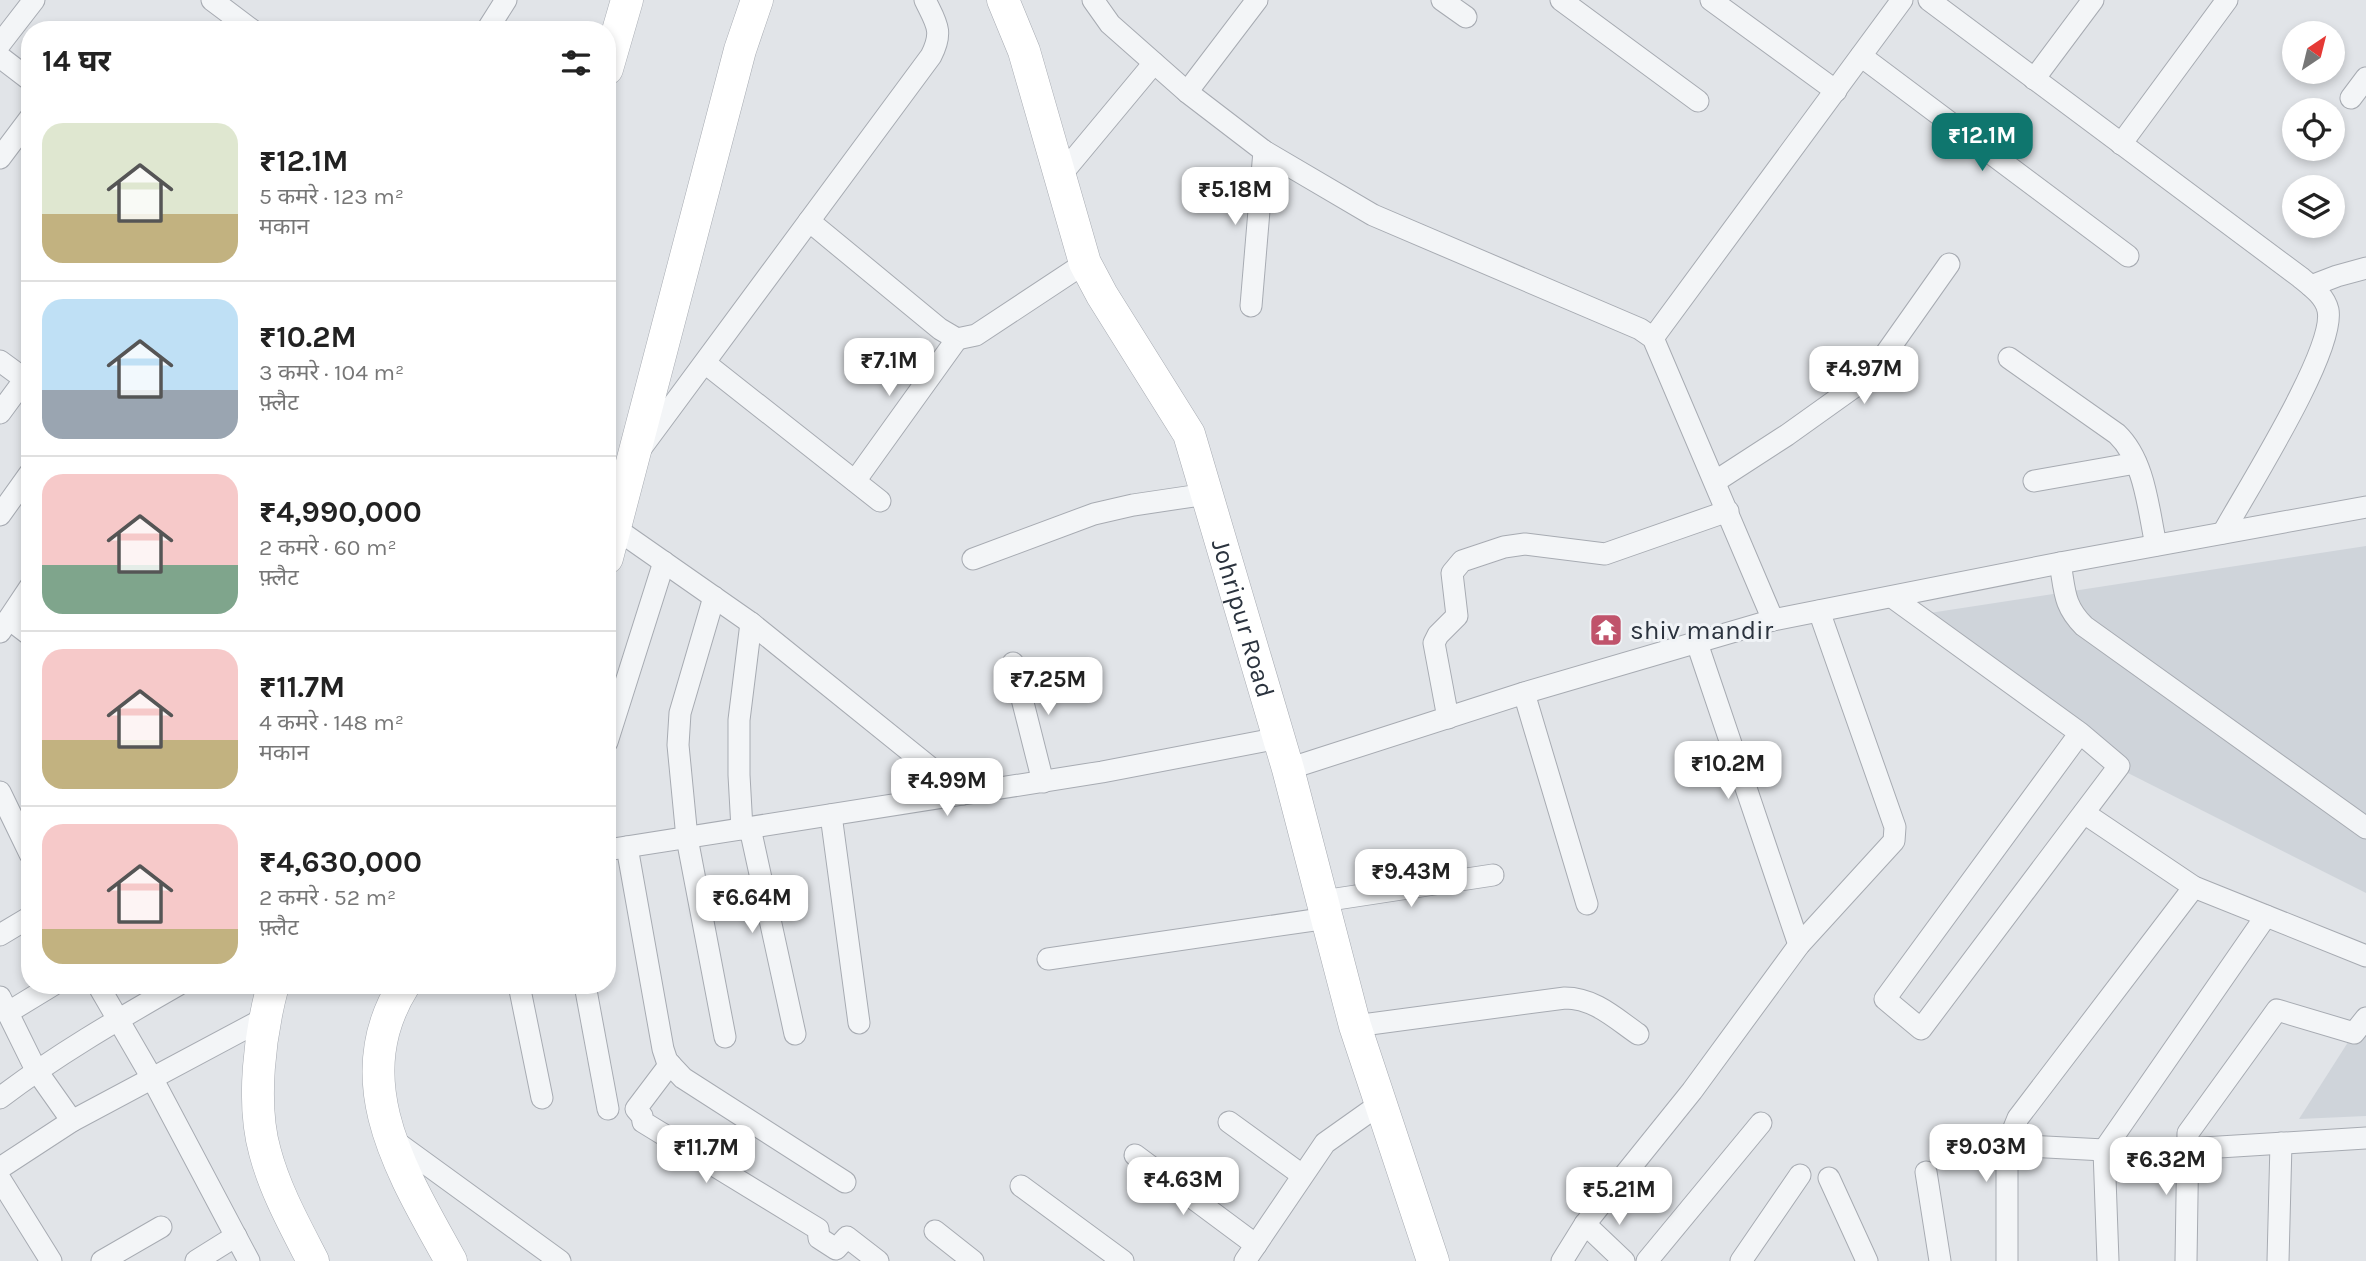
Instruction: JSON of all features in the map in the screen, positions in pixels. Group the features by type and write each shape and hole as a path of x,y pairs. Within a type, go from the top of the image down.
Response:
{"street":[{"path":"0,44 34,0"},
{"path":"212,0 240,21"},
{"path":"493,21 506,0"},
{"path":"616,38 627,0"},
{"path":"616,523 740,50 757,0"},
{"path":"632,460 931,56 939,35 938,26 925,0"},
{"name":"Johripur Road","path":"1003,0 1024,51 1085,263 1102,295 1189,433 1289,769 1355,1026 1433,1261"},
{"path":"1093,0 1110,24 1187,92 1264,152 1373,215 1640,329 1653,338 1716,481 1773,621"},
{"path":"1187,92 1257,0"},
{"path":"1443,0 1466,17"},
{"path":"1561,0 1698,101"},
{"path":"1711,0 1836,91"},
{"path":"1653,338 1902,0"},
{"path":"1929,0 2311,286 2328,308 2323,347 2297,402 2223,533"},
{"path":"2034,79 2093,0"},
{"path":"2121,144 2227,0"},
{"path":"0,57 21,73"},
{"path":"1861,57 2127,256"},
{"path":"1060,176 1154,63"},
{"path":"2351,98 2366,78"},
{"path":"0,158 21,130"},
{"path":"1251,306 1264,152"},
{"path":"809,221 940,329 957,339 976,335 1085,263"},
{"path":"1716,481 1857,385 1877,366 1949,264"},
{"path":"2311,286 2366,268"},
{"path":"855,481 957,339"},
{"path":"2009,358 2117,433 2128,444 2136,463 2156,545"},
{"path":"0,361 21,377"},
{"path":"705,363 880,501"},
{"path":"0,412 21,388"},
{"path":"2034,481 2136,463"},
{"path":"0,515 21,486"},
{"path":"973,559 1094,514 1133,505 1208,494"},
{"path":"1289,769 1524,693 1773,621 2060,563 2366,507"},
{"path":"1448,718 1434,643 1438,635 1457,616 1452,573 1462,561 1504,547 1525,544 1605,554 1728,510"},
{"path":"616,545 664,562 751,623 963,794"},
{"path":"616,714 664,562"},
{"path":"2060,563 2067,602 2071,612 2084,626 2366,828"},
{"path":"714,597 680,713 678,745 687,838 725,1037"},
{"path":"1892,597 2080,733 2119,766 1921,1029 1885,999 2080,733"},
{"path":"21,600 4,626 21,632"},
{"path":"1562,1261 1585,1224 1692,1091 1799,945 1891,846 1896,834 1819,611"},
{"path":"751,623 739,720 738,775 746,828 795,1034"},
{"path":"1697,643 1799,945"},
{"path":"1013,663 1043,782"},
{"path":"1524,693 1587,904"},
{"path":"845,1182 683,1077 670,1064 663,1049 617,849 1043,782 1279,738"},
{"path":"0,792 21,835"},
{"path":"2084,813 2194,887 2366,956"},
{"path":"831,815 859,1023"},
{"path":"1048,960 1325,910 1493,875"},
{"path":"2007,1261 2007,1145 2018,1118 2194,887"},
{"path":"2108,1261 2104,1150 2266,916"},
{"path":"0,935 21,923"},
{"path":"30,994 3,1005 36,1070 72,1121"},
{"path":"103,994 152,1078 249,1261"},
{"path":"0,1098 36,1070 162,994"},
{"path":"271,994 265,1018 258,1118 265,1152 286,1209 313,1261"},
{"path":"400,994 382,1034 378,1071 388,1136 409,1184 451,1261"},
{"path":"521,994 542,1098"},
{"path":"587,994 608,1109"},
{"path":"1355,1026 1579,998 1599,1007 1638,1034"},
{"path":"2186,1261 2188,1133 2277,1010 2354,1033 2366,1018"},
{"path":"0,1168 72,1121 265,1018"},
{"path":"670,1064 636,1109 643,1122 818,1229 819,1238 836,1249 847,1237 878,1261"},
{"path":"1135,1155 1250,1253 1325,1143 1380,1104"},
{"path":"1229,1122 1302,1175"},
{"path":"1647,1261 1761,1123"},
{"path":"388,1136 559,1261"},
{"path":"2007,1145 2104,1150 2187,1149 2366,1138"},
{"path":"2278,1261 2281,1143"},
{"path":"1926,1171 1940,1261"},
{"path":"1741,1261 1800,1175"},
{"path":"0,1178 51,1261"},
{"path":"1829,1178 1867,1261"},
{"path":"1021,1186 1123,1261"},
{"path":"1585,1224 1624,1261"},
{"path":"102,1261 161,1227"},
{"path":"935,1231 974,1261"},
{"path":"196,1261 236,1236"}],"shaded area":[{"path":"2366,546 2366,893 2120,769 1910,616"},
{"path":"2366,1014 2366,1116 2299,1119"}],"place":[{"name":"shiv mandir","path":"1606,630"}]}
